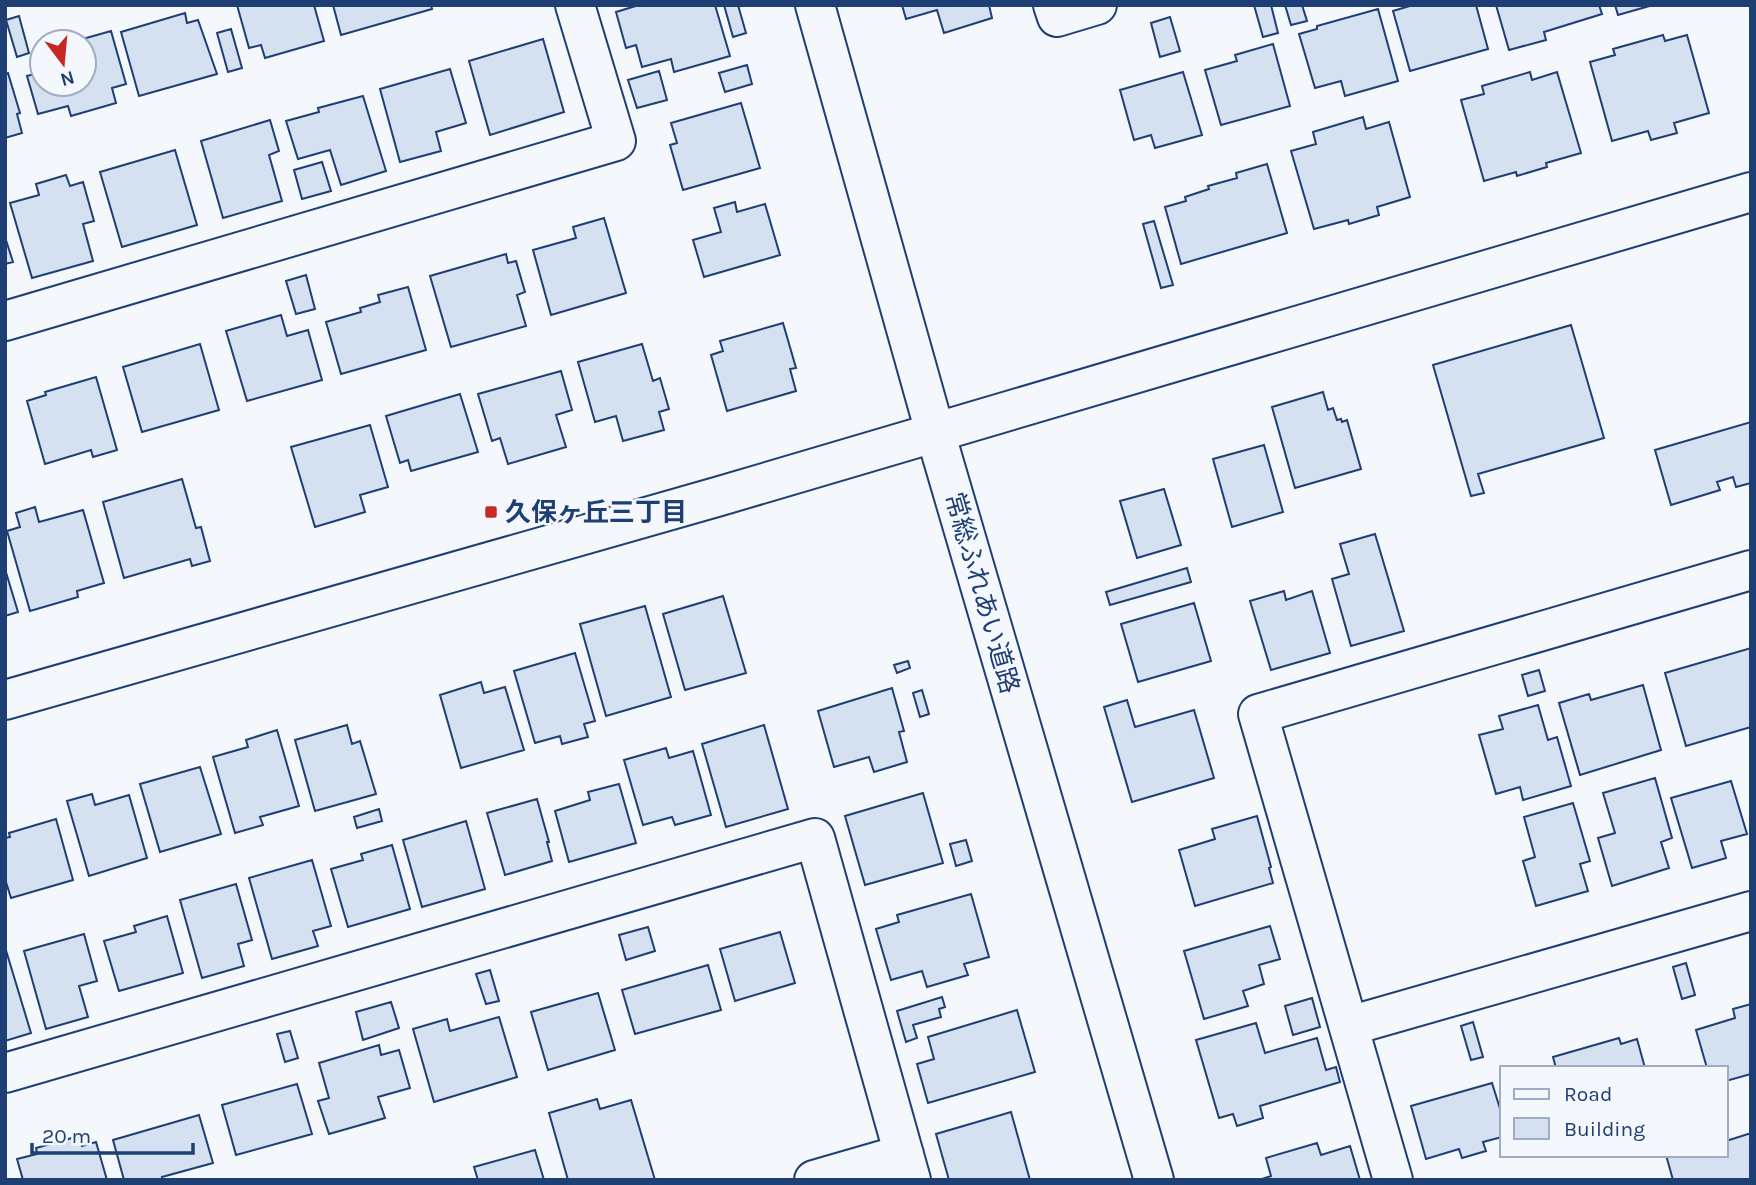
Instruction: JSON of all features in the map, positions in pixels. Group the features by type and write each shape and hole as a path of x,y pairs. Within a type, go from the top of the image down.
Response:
{"street":[{"path":"5,321 616,142 575,5"},
{"name":"常総ふれあい道路","path":"815,5 935,432 1154,1180"},
{"path":"1053,5 1056,17 1097,5"},
{"path":"5,701 693,503 1751,192"},
{"path":"1393,1180 1258,714 1751,570"},
{"path":"5,1073 815,838 907,1167 814,1180"},
{"path":"1349,1026 1751,911"}],"building":[{"path":"237,5 314,5 324,41 265,58 261,45 249,48"},
{"path":"333,5 431,5 432,9 341,35"},
{"path":"639,5 715,5 730,56 674,72 671,59 642,67 636,45 626,48 616,12"},
{"path":"724,5 738,5 746,33 733,37"},
{"path":"902,5 989,5 992,18 944,33 937,10 906,19"},
{"path":"1254,5 1271,5 1278,33 1263,37"},
{"path":"1285,5 1302,5 1307,21 1291,25"},
{"path":"1413,5 1476,5 1488,49 1410,71 1393,11"},
{"path":"1496,5 1599,5 1602,14 1544,32 1546,40 1509,50"},
{"path":"1615,5 1653,5 1618,15"},
{"path":"1378,9 1398,81 1345,96 1341,81 1315,88 1299,34 1317,29 1317,26"},
{"path":"185,13 187,23 198,20 217,74 139,96 121,32"},
{"path":"19,16 28,53 17,57 6,20"},
{"path":"1170,17 1180,51 1160,57 1151,23"},
{"path":"231,29 242,68 228,72 217,33"},
{"path":"111,31 126,84 112,88 116,103 71,116 68,106 38,114 33,98 98,98 98,35"},
{"path":"1663,35 1665,41 1687,35 1709,113 1674,123 1677,133 1651,140 1648,131 1612,141 1590,62 1615,55 1613,49"},
{"path":"543,39 564,112 490,135 469,61"},
{"path":"1273,44 1290,106 1221,125 1205,70 1237,61 1235,55"},
{"path":"747,65 752,84 725,92 719,73"},
{"path":"450,69 466,123 436,132 441,151 400,162 380,89"},
{"path":"659,71 667,100 637,108 628,80"},
{"path":"1183,72 1202,135 1155,148 1151,135 1134,140 1120,90"},
{"path":"1530,72 1532,80 1557,72 1581,153 1546,163 1547,167 1517,176 1516,172 1484,181 1461,100 1484,94 1482,86"},
{"path":"8,73 20,113 17,114 22,133 5,138 5,74"},
{"path":"363,96 386,171 341,185 330,150 298,159 286,121 319,112 318,108"},
{"path":"741,103 760,168 683,190 670,145 677,143 671,123"},
{"path":"1363,117 1366,129 1389,122 1410,197 1377,207 1379,215 1349,224 1348,220 1314,229 1291,151 1316,144 1313,132"},
{"path":"270,120 279,151 269,155 282,201 223,218 201,141"},
{"path":"175,150 197,225 122,247 100,172"},
{"path":"322,162 331,191 302,199 294,170"},
{"path":"1267,164 1287,233 1181,264 1165,207 1186,201 1185,197 1209,189 1208,186 1237,178 1236,173"},
{"path":"66,175 70,186 83,182 94,221 83,224 93,261 32,278 10,203 39,195 36,184"},
{"path":"735,202 737,212 765,204 780,255 704,277 693,240 721,232 714,208"},
{"path":"604,218 626,293 551,315 533,250 576,238 573,227"},
{"path":"1154,221 1173,285 1161,288 1143,224"},
{"path":"5,237 13,262 5,264"},
{"path":"506,254 508,263 516,261 525,292 517,295 526,326 451,347 430,276"},
{"path":"306,275 315,309 296,314 286,281"},
{"path":"408,287 426,350 341,374 326,322 361,312 360,308 380,302 378,295"},
{"path":"281,315 287,336 308,330 322,380 247,401 226,331"},
{"path":"783,323 796,368 790,369 796,391 727,411 711,355 723,351 720,341"},
{"path":"1571,325 1604,438 1478,474 1484,493 1471,496 1433,365"},
{"path":"200,344 219,410 142,432 123,367"},
{"path":"642,344 653,381 660,378 669,409 659,412 664,430 623,441 616,416 595,422 578,362"},
{"path":"561,371 572,410 556,415 566,447 508,464 500,438 492,441 478,394"},
{"path":"96,377 117,450 93,457 91,450 45,464 27,401 46,395 45,392"},
{"path":"1323,392 1328,410 1333,408 1337,420 1347,420 1361,469 1295,488 1272,407"},
{"path":"460,394 478,452 411,471 408,460 400,463 386,416"},
{"path":"1751,422 1751,483 1736,487 1733,477 1717,482 1720,490 1671,505 1655,450"},
{"path":"370,425 388,487 360,495 365,512 315,527 291,447"},
{"path":"1264,445 1283,512 1232,527 1213,459"},
{"path":"182,479 196,528 201,527 210,561 192,566 190,559 124,578 103,502"},
{"path":"1164,489 1181,545 1137,558 1120,501"},
{"path":"35,507 39,522 83,510 104,583 77,591 78,597 30,611 7,531 20,527 16,513"},
{"path":"1375,534 1404,631 1351,646 1332,579 1349,574 1340,544"},
{"path":"1187,568 1191,582 1110,605 1106,592"},
{"path":"5,569 18,612 5,616"},
{"path":"1284,591 1286,600 1312,591 1330,653 1271,670 1250,601"},
{"path":"723,596 746,673 685,690 663,614"},
{"path":"1194,603 1211,661 1138,682 1121,624"},
{"path":"645,606 671,697 606,716 580,624"},
{"path":"1751,648 1751,727 1686,746 1665,673"},
{"path":"575,653 595,721 584,724 588,737 562,744 560,736 535,743 514,671"},
{"path":"908,661 910,668 897,673 894,665"},
{"path":"1539,670 1545,691 1528,696 1522,675"},
{"path":"481,682 484,693 505,687 524,750 461,768 440,695"},
{"path":"1643,685 1661,750 1580,775 1559,703 1589,694 1591,700"},
{"path":"892,688 904,731 899,732 907,762 874,772 869,757 834,767 818,711"},
{"path":"922,690 929,714 920,717 913,693"},
{"path":"1127,700 1135,727 1194,710 1214,778 1132,802 1104,707"},
{"path":"1538,705 1548,740 1557,737 1571,786 1523,800 1520,787 1496,794 1479,735 1503,729 1499,716"},
{"path":"347,725 352,744 360,741 376,794 315,811 295,740"},
{"path":"764,725 788,809 726,827 702,744"},
{"path":"277,730 299,806 260,817 263,825 235,833 213,757 248,747 246,740"},
{"path":"666,748 669,758 693,751 711,815 675,825 672,817 643,825 624,760"},
{"path":"200,767 221,834 160,852 140,784"},
{"path":"1655,778 1672,838 1661,842 1669,868 1612,886 1598,838 1615,833 1603,793"},
{"path":"1731,781 1747,834 1721,841 1726,858 1692,868 1671,798"},
{"path":"619,784 636,843 569,862 555,811 590,800 588,792"},
{"path":"923,793 943,863 865,885 845,816"},
{"path":"92,794 95,805 129,795 147,858 89,876 67,801"},
{"path":"537,799 552,861 505,875 487,813"},
{"path":"1573,803 1590,861 1580,864 1588,891 1536,906 1523,861 1535,857 1524,817"},
{"path":"379,809 382,821 357,828 354,817"},
{"path":"1257,816 1273,883 1195,906 1179,850 1215,839 1212,829"},
{"path":"56,819 73,880 11,898 5,879 5,838 10,837 9,833"},
{"path":"466,821 485,889 422,907 403,840"},
{"path":"966,840 972,861 956,866 950,844"},
{"path":"392,845 410,909 348,927 331,869 363,860 361,854"},
{"path":"312,860 331,926 313,931 318,946 272,959 249,878"},
{"path":"236,884 252,940 238,944 244,966 202,978 180,900"},
{"path":"971,894 989,957 964,964 968,975 927,987 922,971 891,980 876,929 899,922 897,915"},
{"path":"167,916 183,973 119,991 104,941 136,932 134,926"},
{"path":"1270,926 1280,959 1259,965 1264,984 1243,991 1248,1006 1204,1019 1184,951"},
{"path":"648,927 655,951 626,960 619,935"},
{"path":"780,932 795,983 735,1001 720,949"},
{"path":"84,934 97,981 79,986 88,1017 46,1029 24,951"},
{"path":"5,947 31,1033 5,1041"},
{"path":"1686,963 1695,995 1682,999 1673,967"},
{"path":"708,965 721,1010 635,1034 622,990"},
{"path":"490,970 499,1001 486,1004 476,974"},
{"path":"598,993 615,1050 548,1070 531,1012"},
{"path":"942,997 945,1007 939,1009 941,1017 913,1025 917,1038 906,1042 897,1011"},
{"path":"1312,998 1320,1027 1293,1035 1285,1006"},
{"path":"391,1002 399,1028 363,1040 356,1012"},
{"path":"1751,1004 1751,1074 1728,1080 1728,1066 1706,1066 1696,1030 1735,1018 1733,1009"},
{"path":"1017,1010 1035,1072 928,1103 917,1064 934,1059 928,1037"},
{"path":"499,1017 517,1077 434,1102 413,1029 447,1019 450,1031"},
{"path":"1473,1022 1483,1057 1471,1060 1461,1026"},
{"path":"1256,1023 1265,1053 1317,1038 1326,1070 1336,1067 1340,1082 1260,1106 1263,1118 1237,1126 1233,1114 1219,1118 1196,1040"},
{"path":"290,1031 298,1058 285,1062 277,1034"},
{"path":"1619,1038 1621,1044 1637,1039 1644,1066 1555,1066 1553,1057"},
{"path":"379,1045 381,1055 399,1050 410,1088 378,1097 385,1118 329,1134 318,1101 329,1098 319,1063"},
{"path":"1492,1083 1500,1109 1500,1138 1483,1142 1486,1151 1462,1158 1459,1149 1426,1159 1411,1106"},
{"path":"297,1084 312,1134 236,1155 222,1105"},
{"path":"597,1099 600,1109 631,1100 655,1180 568,1180 549,1113"},
{"path":"1011,1112 1030,1180 949,1180 936,1134"},
{"path":"199,1115 213,1163 162,1177 163,1180 124,1180 113,1140"},
{"path":"1751,1134 1751,1180 1673,1180 1667,1157 1728,1157 1728,1140"},
{"path":"79,1136 82,1146 96,1142 107,1180 23,1180 17,1159 37,1154 36,1148"},
{"path":"1317,1143 1321,1155 1350,1146 1360,1180 1259,1180 1271,1176 1266,1158"},
{"path":"535,1150 544,1180 478,1180 474,1167"}],"place":[{"name":"久保ヶ丘三丁目","path":"491,512"}]}
